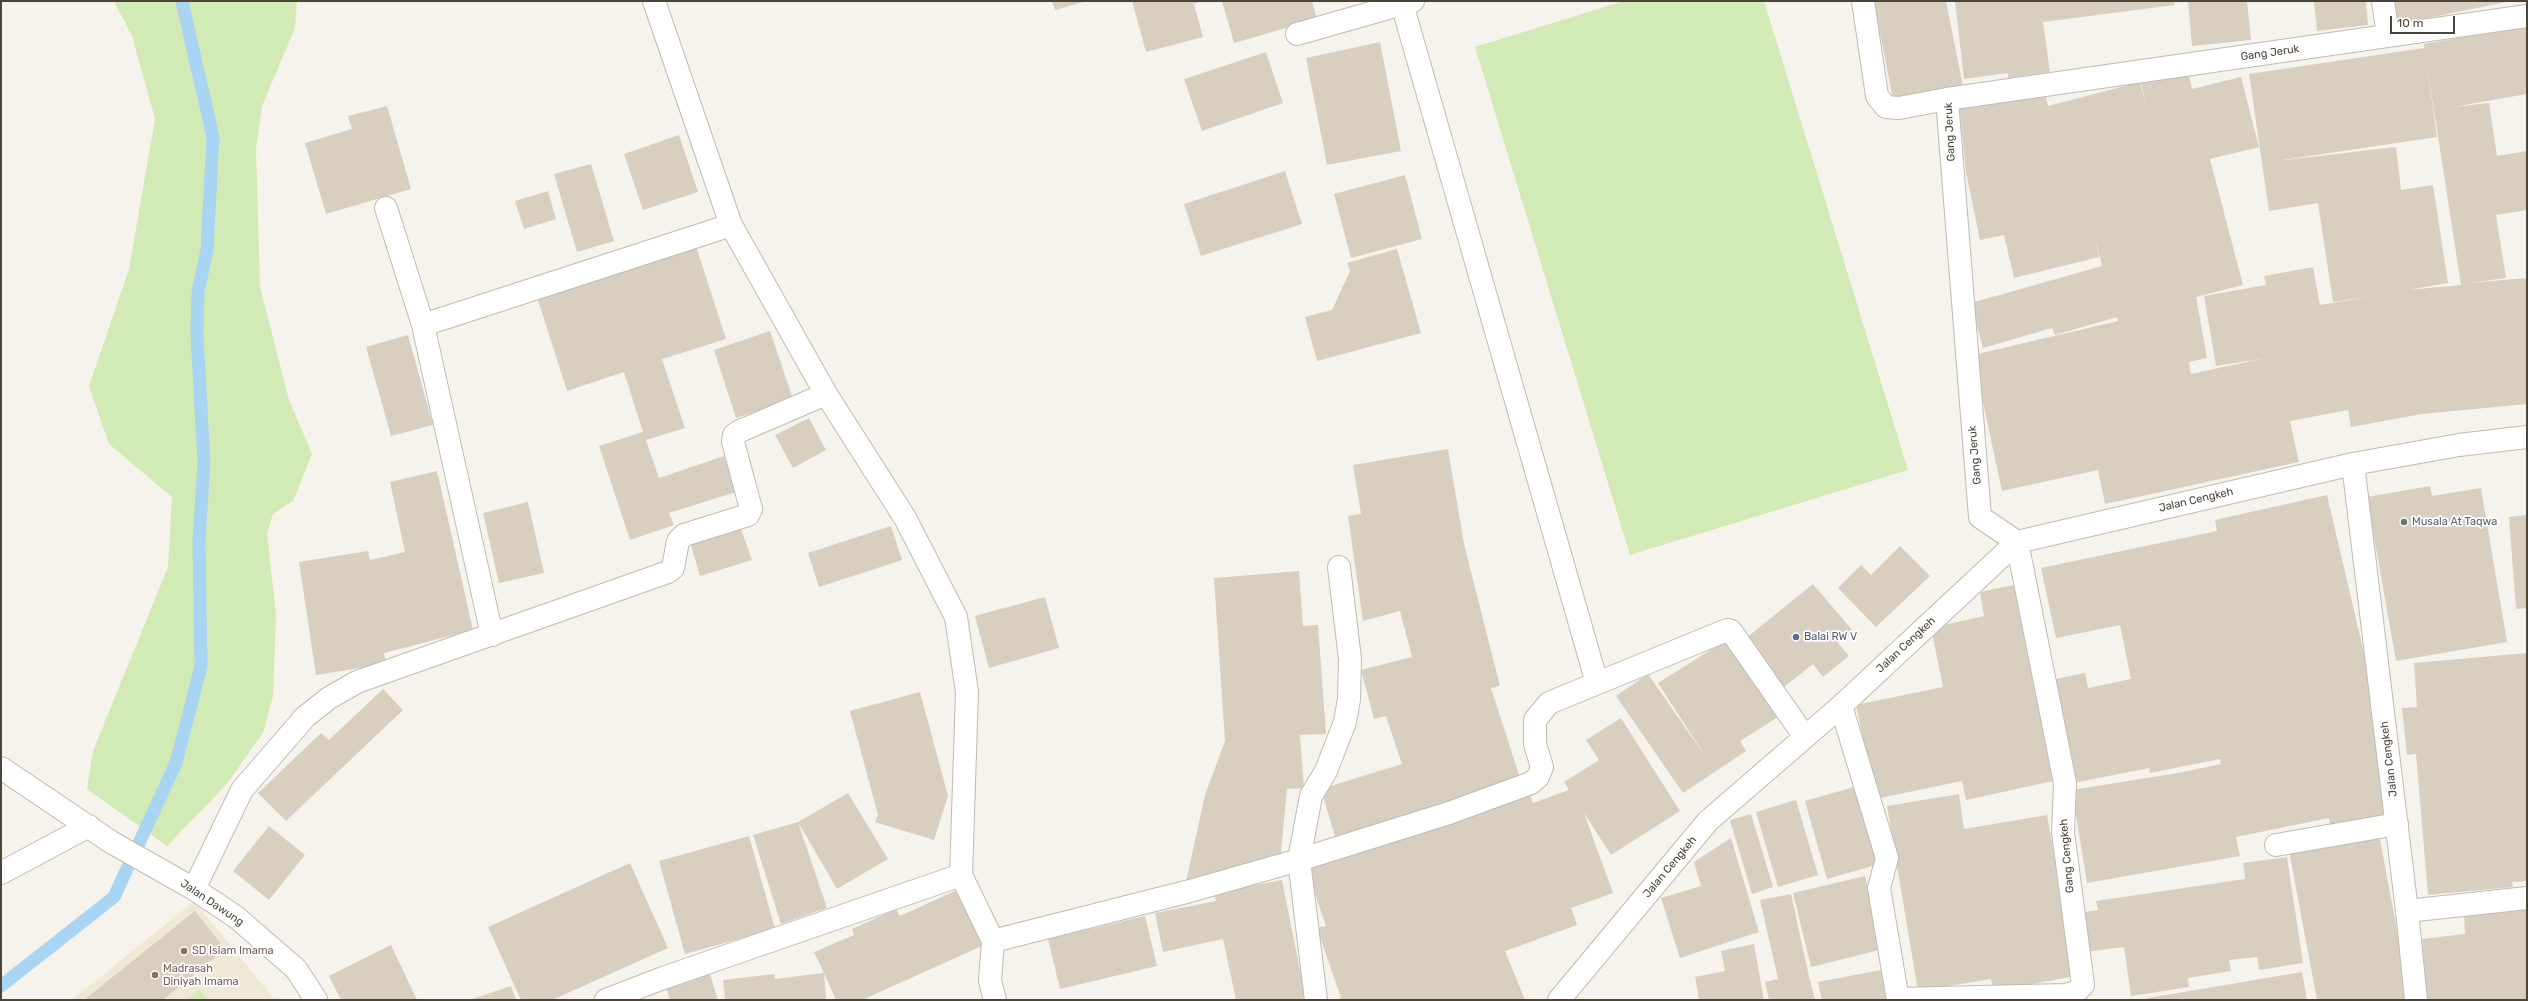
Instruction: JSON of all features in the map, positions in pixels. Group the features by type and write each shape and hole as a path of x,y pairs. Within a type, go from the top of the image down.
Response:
{"street":[{"path":"654,1 731,225 826,394 905,518 956,617 967,692 961,874 993,941 990,981 995,1000"},
{"path":"1863,1 1877,96 1886,107 1899,108 1947,98"},
{"path":"2383,1 2388,36"},
{"path":"1297,34 1407,3 1597,683"},
{"name":"Gang Jeruk","path":"2017,542 1980,517 1947,98 2527,16"},
{"path":"386,208 423,325 492,635"},
{"path":"423,325 731,225"},
{"path":"194,889 242,790 305,717 330,698 357,682 668,572 673,568 678,542 684,535 748,515 751,509 733,442 734,435 740,431 826,394"},
{"name":"Jalan Cengkeh","path":"1559,1000 1708,821 1841,706 2017,542 2353,464 2459,445 2527,437"},
{"name":"Jalan Cengkeh","path":"2353,464 2397,824 2416,1000"},
{"name":"Gang Cengkeh","path":"1841,706 1888,858 1878,888 1898,1000 2065,995 2076,992 2083,985 2063,832 2065,783 2017,542"},
{"path":"1316,1000 1299,860 1311,796 1326,771 1345,722 1349,699 1350,659 1339,567"},
{"path":"993,941 1190,891 1299,860 1449,813 1531,783 1538,777 1542,767 1535,744 1535,720 1549,703 1725,631 1731,631 1805,737"},
{"name":"Jalan Dawung","path":"1,768 111,842 194,889 236,917 296,969 316,1000"},
{"path":"2276,845 2397,824"},
{"path":"1,873 89,826"},
{"path":"606,1000 663,978 961,874"},
{"path":"2407,911 2527,898"}],"shaded area":[{"name":"SD Islam Imama","path":"194,901 275,1000 72,1000"}],"green space":[{"path":"114,1 297,1 295,28 262,106 256,149 260,287 289,400 312,454 293,501 273,514 267,533 276,614 273,696 263,733 226,785 167,846 87,789 93,751 168,567 172,497 109,444 89,386 129,269 155,119 132,36"},
{"path":"1624,1 1764,1 1908,470 1630,555 1475,47"},
{"path":"199,990 208,1000 187,1000"}],"building":[{"path":"1052,1 1087,1 1055,10"},
{"path":"1132,1 1202,1 1194,4 1203,37 1146,52"},
{"path":"1222,1 1312,1 1317,19 1234,43"},
{"path":"1874,1 1946,1 1963,86 1893,100"},
{"path":"1955,1 2174,1 2175,5 2043,22 2050,72 2008,78 2008,73 1964,79"},
{"path":"2188,1 2247,1 2251,40 2192,46"},
{"path":"2314,1 2366,1 2368,25 2317,31"},
{"path":"2394,1 2506,1 2506,2 2399,24"},
{"path":"2527,26 2527,94 2453,107 2489,103 2497,156 2527,151 2527,210 2496,215 2506,278 2468,283 2527,278 2527,404 2422,414 2351,427 2348,410 2290,421 2299,462 2105,504 2098,470 2002,491 1973,355 2118,321 2117,317 2055,335 2052,328 1983,348 1971,303 2102,266 2094,234 2099,257 2014,278 2004,235 1980,240 1966,172 1959,102 2045,91 2048,106 2140,82 2146,105 2141,82 2188,70 2192,89 2241,77 2259,147 2210,159 2243,285 2196,297 2207,358 2189,362 2191,374 2261,359 2216,366 2204,296 2266,285 2264,276 2313,267 2320,305 2372,296 2333,302 2318,203 2269,211 2249,74 2424,48 2424,44","holes":["2427,65 2461,285 2407,290 2448,283 2433,185 2401,190 2396,147 2276,161 2437,137"]},
{"path":"1380,42 1401,151 1327,165 1306,58"},
{"path":"1266,52 1283,103 1202,131 1184,79"},
{"path":"387,106 411,189 326,214 305,143 352,129 348,116"},
{"path":"679,135 698,192 643,210 624,154"},
{"path":"591,164 614,241 577,252 554,174"},
{"path":"1285,171 1302,224 1201,256 1184,204"},
{"path":"1405,175 1422,239 1351,258 1334,194"},
{"path":"548,191 556,219 524,229 515,201"},
{"path":"696,246 726,339 662,359 685,428 646,440 659,478 724,456 736,492 669,513 674,525 630,540 599,446 643,432 624,372 567,391 537,297"},
{"path":"1397,249 1421,333 1317,361 1305,317 1332,310 1350,271 1347,263"},
{"path":"770,331 793,399 736,418 714,350"},
{"path":"408,335 433,425 391,436 366,347"},
{"path":"809,418 826,450 793,468 775,435"},
{"path":"1448,449 1464,544 1500,686 1491,688 1522,784 1337,843 1321,789 1402,764 1386,716 1374,719 1361,670 1412,657 1400,611 1363,621 1348,516 1361,514 1353,465"},
{"path":"437,471 473,630 384,653 386,664 316,675 299,562 368,551 370,560 405,552 390,482"},
{"path":"2430,486 2432,496 2481,488 2507,642 2396,661 2367,497"},
{"path":"2327,495 2367,666 2393,817 2331,829 2329,818 2236,837 2240,856 2087,883 2072,790 2178,773 2221,764 2220,759 2150,773 2149,768 2068,784 2046,681 2085,673 2088,688 2131,679 2120,625 2056,638 2041,568 2217,531 2215,520"},
{"path":"528,502 544,573 499,583 483,513"},
{"path":"2527,515 2527,608 2516,609 2509,517"},
{"path":"891,526 902,560 819,587 808,553"},
{"path":"741,529 752,560 700,576 691,545"},
{"path":"1900,546 1930,576 1876,627 1838,588 1861,565 1871,575"},
{"path":"1299,571 1303,626 1318,625 1326,734 1300,735 1304,788 1287,789 1281,853 1186,882 1205,795 1225,741 1214,578"},
{"name":"Balai RW V","path":"1813,584 1853,631 1838,643 1849,656 1823,677 1813,664 1779,691 1740,643"},
{"path":"2019,584 2058,780 1966,800 1962,781 1875,799 1856,705 1943,687 1931,628 1984,616 1980,592"},
{"path":"1045,597 1059,648 989,668 975,616"},
{"path":"1728,639 1778,717 1740,741 1746,751 1683,793 1616,696 1648,674 1707,759 1658,683"},
{"path":"2527,653 2527,881 2512,882 2513,887 2428,895 2416,754 2407,755 2402,708 2417,707 2414,663"},
{"path":"383,689 403,710 286,821 258,793 321,733 329,740"},
{"path":"920,692 948,796 934,840 875,822 878,815 850,711"},
{"path":"1621,718 1680,811 1611,855 1584,813 1613,893 1571,908 1577,925 1505,951 1525,1000 1336,1000 1341,998 1317,928 1326,926 1306,868 1369,847 1413,836 1451,820 1530,795 1533,803 1569,790 1564,782 1599,760 1586,740"},
{"path":"1861,785 1883,863 1827,879 1805,801"},
{"path":"848,793 888,859 837,889 798,822"},
{"path":"1959,794 1964,829 2047,815 2076,976 1993,991 1991,979 1918,991 1887,806"},
{"path":"1796,800 1818,875 1778,887 1756,812"},
{"path":"1751,814 1773,887 1752,894 1730,820"},
{"path":"798,822 827,908 781,924 753,835"},
{"path":"269,826 305,855 269,900 233,871"},
{"path":"2379,834 2410,1000 2317,1000 2289,851"},
{"path":"749,836 775,929 685,954 659,861"},
{"path":"1731,838 1759,932 1680,958 1661,898 1701,886 1694,862"},
{"path":"2287,857 2303,963 2259,970 2257,957 2229,960 2231,971 2188,978 2189,987 2131,996 2124,947 2085,952 2079,913 2098,910 2096,901 2245,879 2243,863"},
{"path":"630,863 668,948 552,1000 521,1000 488,927"},
{"path":"1865,876 1883,949 1811,967 1793,893"},
{"path":"1282,880 1306,1000 1236,1000 1223,939 1163,952 1155,913 1216,901 1214,893"},
{"path":"957,890 982,946 862,1000 836,1000 814,952 854,935 852,929 896,909 900,916"},
{"path":"1791,894 1815,1000 1769,1000 1765,982 1778,979 1760,900"},
{"path":"2527,909 2527,1000 2427,1000 2422,939 2465,934 2464,915"},
{"name":"Madrasah Diniyah Imama","path":"195,911 225,949 163,1000 84,1000"},
{"path":"1145,916 1157,966 1060,989 1048,939"},
{"path":"1754,944 1764,1000 1699,1000 1695,977 1725,971 1721,951"},
{"path":"391,945 417,1000 341,1000 329,976"},
{"path":"1881,970 1887,1000 1822,1000 1818,982"},
{"path":"2302,972 2307,1000 2142,1000 2148,998"},
{"path":"824,973 826,1000 725,1000 723,980 774,974 775,979"},
{"path":"710,974 718,1000 670,1000 666,987"},
{"path":"511,986 516,1000 469,1000"}],"waterway":[{"path":"1,986 114,897 176,763 201,666 199,542 204,463 197,335 198,292 207,250 213,137 182,1"}],"place":[{"name":"Musala At Taqwa","path":"2404,522"},
{"name":"Balai RW V","path":"1796,637"},
{"name":"SD Islam Imama","path":"184,951"},
{"name":"Madrasah Diniyah Imama","path":"155,975"}]}
